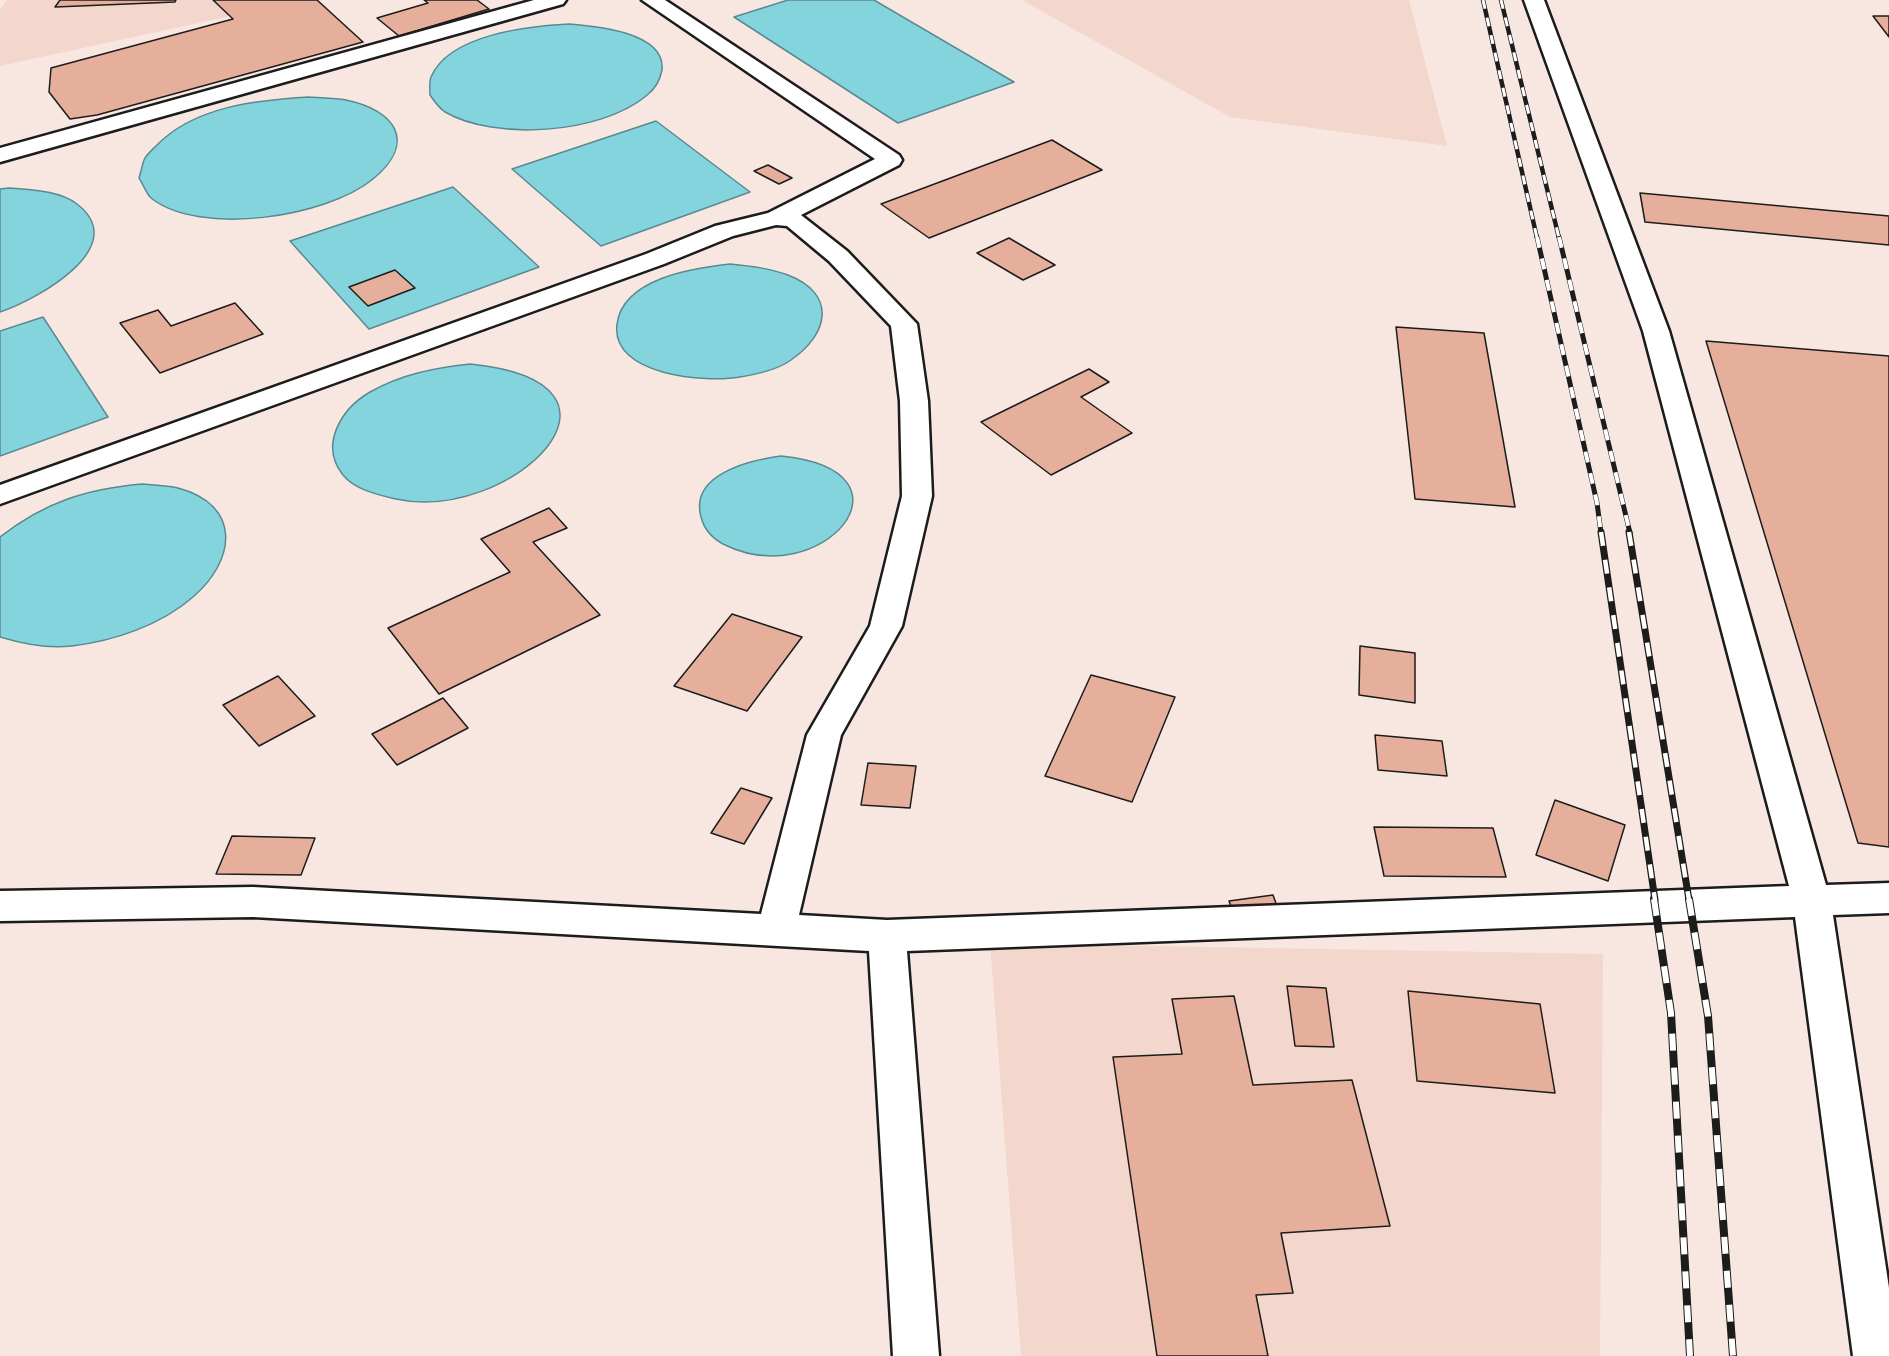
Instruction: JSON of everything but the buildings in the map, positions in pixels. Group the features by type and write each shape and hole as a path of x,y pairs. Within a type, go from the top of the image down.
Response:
{"street":[{"path":"0,155 556,0"},
{"path":"0,495 643,263 724,231 776,218 891,160 652,0"},
{"path":"1534,0 1656,331 1812,901 1876,1356"},
{"path":"776,218 794,220 838,256 904,324 914,401 917,496 886,626 824,735 776,931"},
{"path":"0,906 253,902 887,936 1889,898"},
{"path":"887,936 916,1356"}],"shaded area":[{"path":"7,0 304,0 0,66 0,10"},
{"path":"1022,0 1409,0 1447,146 1230,117"},
{"path":"990,943 1603,954 1600,1356 1021,1356"}],"water":[{"path":"788,0 874,0 1014,82 898,123 734,17"},
{"path":"569,24 611,29 641,39 653,47 660,57 662,70 654,88 626,109 602,119 547,129 518,130 466,121 445,112 430,95 431,77 440,62 472,42 513,30"},
{"path":"309,97 341,99 363,105 377,111 395,129 397,140 395,152 387,165 373,179 352,192 295,212 231,219 200,217 173,210 151,198 139,178 148,154 171,133 189,122 248,103"},
{"path":"656,121 750,192 601,246 512,169"},
{"path":"453,187 539,267 369,329 290,241"},
{"path":"0,189 44,192 70,199 91,220 94,237 87,254 73,270 35,296 0,312"},
{"path":"730,264 767,269 788,275 804,283 814,293 821,303 820,327 804,350 773,369 725,379 685,377 664,372 644,365 629,355 619,341 617,324 622,308 632,296 662,278"},
{"path":"43,317 108,417 0,456 0,331"},
{"path":"470,364 526,376 554,397 559,422 546,448 519,472 482,491 439,501 382,496 354,485 343,475 336,464 333,440 342,418 360,399 406,376"},
{"path":"781,456 824,466 847,483 853,504 843,524 823,542 794,553 760,555 723,544 715,539 706,529 701,517 700,502 704,490 725,472 754,461"},
{"path":"142,484 174,487 199,496 213,507 222,520 226,535 224,551 218,567 207,582 193,597 166,616 120,636 88,644 53,647 26,644 0,637 0,537 33,515 67,499 103,489"}],"railway":[{"path":"1483,0 1537,238"},
{"path":"1501,0 1559,238"},
{"path":"1537,237 1597,503 1601,533"},
{"path":"1559,237 1630,533"},
{"path":"1601,532 1655,900"},
{"path":"1629,532 1689,900"},
{"path":"1654,899 1671,1013 1690,1356"},
{"path":"1689,899 1708,1016 1733,1356"}]}
